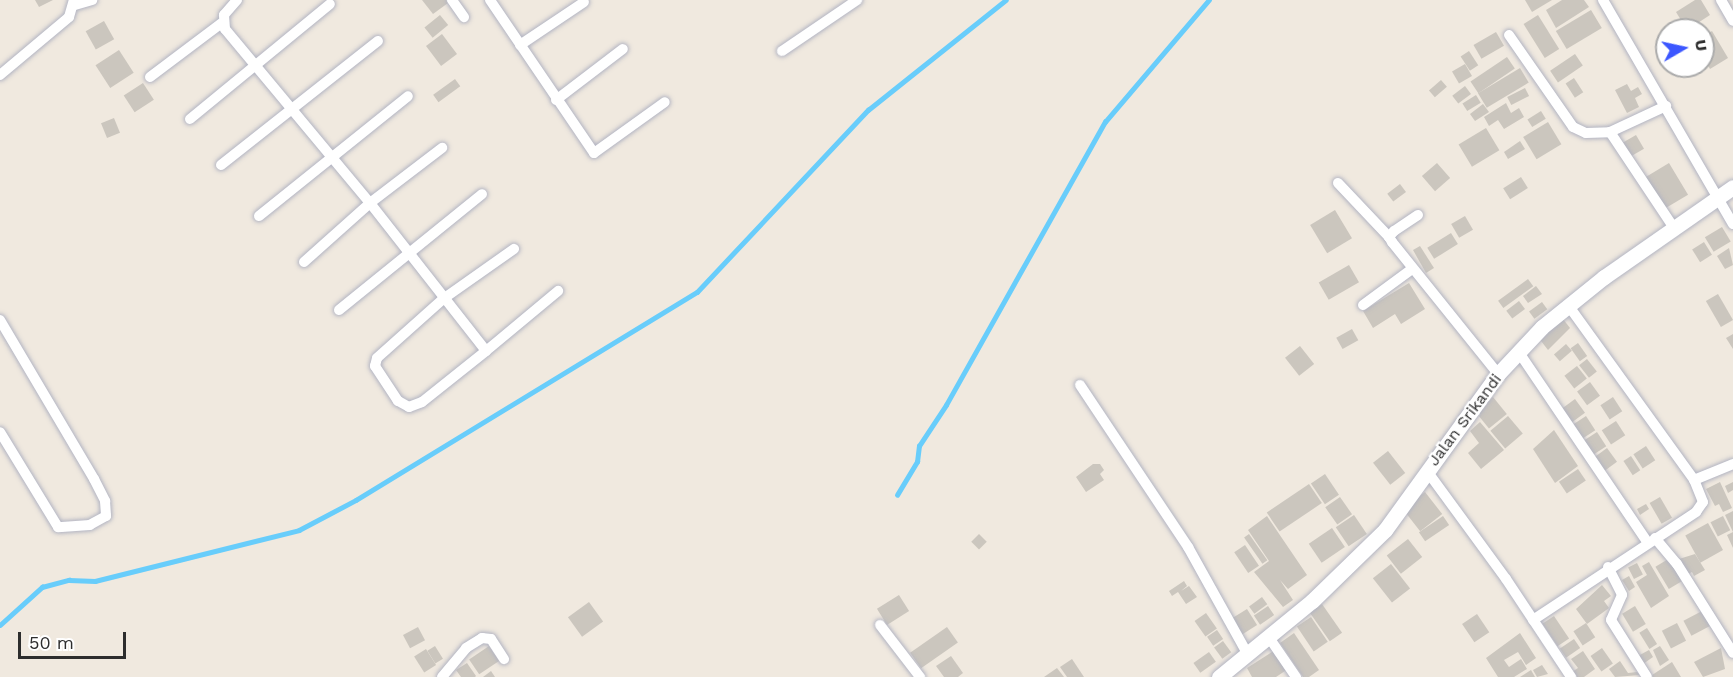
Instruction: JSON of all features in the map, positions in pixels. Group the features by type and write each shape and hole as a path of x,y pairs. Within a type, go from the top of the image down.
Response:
{"street":[{"path":"0,75 69,17 74,3 92,0"},
{"path":"150,77 223,22 237,0"},
{"path":"452,0 464,17"},
{"path":"490,0 594,153 665,102"},
{"path":"782,51 857,0"},
{"path":"1603,0 1733,224"},
{"path":"1721,0 1733,21"},
{"path":"520,45 584,2"},
{"path":"190,119 330,4"},
{"path":"223,22 410,253 486,351"},
{"path":"1509,35 1573,127 1587,133 1610,132 1666,106"},
{"path":"221,165 378,41"},
{"path":"556,100 623,49"},
{"path":"260,216 408,96"},
{"path":"1610,132 1674,228"},
{"path":"304,262 370,203 442,148"},
{"path":"1338,183 1389,237 1412,269 1498,374"},
{"name":"Jalan Srikandi","path":"1219,677 1353,565 1385,530 1498,374 1518,351 1568,305 1733,187"},
{"path":"339,310 482,194"},
{"path":"1389,237 1418,215"},
{"path":"514,249 443,298 375,362 378,373 398,401 405,407 418,405 558,291"},
{"path":"1363,305 1412,269"},
{"path":"1533,620 1608,567 1700,507 1702,496 1694,480 1568,305"},
{"path":"0,320 94,478 105,501 106,516 90,525 58,527 0,432"},
{"path":"1518,351 1651,541 1692,586 1733,654"},
{"path":"1080,385 1190,551 1247,653"},
{"path":"1694,480 1733,464"},
{"path":"1427,471 1571,677"},
{"path":"1608,567 1622,595 1611,620 1647,677"},
{"path":"880,625 920,677"},
{"path":"1268,636 1296,677"},
{"path":"442,677 466,648 482,638 491,639 504,658"}],"building":[{"path":"35,0 53,0 39,7"},
{"path":"422,0 446,0 448,3 433,14"},
{"path":"1525,0 1552,0 1532,12"},
{"path":"1562,0 1584,0 1589,7 1556,28 1546,10"},
{"path":"1695,0 1701,0 1710,15 1705,18 1680,18 1676,12"},
{"path":"1591,10 1602,28 1567,49 1556,31"},
{"path":"440,15 448,25 433,38 424,28"},
{"path":"1538,15 1559,49 1545,58 1524,24"},
{"path":"104,21 114,39 96,50 86,31"},
{"path":"1496,32 1504,46 1481,59 1473,45"},
{"path":"442,34 457,54 441,66 426,46"},
{"path":"1715,36 1728,58 1715,66"},
{"path":"119,50 134,73 110,88 96,65"},
{"path":"1469,51 1478,65 1470,71 1461,56"},
{"path":"1575,54 1583,66 1558,82 1550,71"},
{"path":"1507,57 1515,69 1478,93 1471,82"},
{"path":"1465,64 1472,76 1459,84 1452,72"},
{"path":"1520,68 1529,83 1487,108 1478,93"},
{"path":"1574,78 1583,92 1575,98 1566,83"},
{"path":"455,79 460,86 438,102 433,95"},
{"path":"1441,80 1447,87 1435,97 1429,90"},
{"path":"143,83 154,100 135,112 124,96"},
{"path":"1627,84 1631,91 1638,87 1642,94 1635,98 1639,107 1627,113 1615,90"},
{"path":"1465,86 1471,94 1458,104 1452,96"},
{"path":"1525,88 1529,96 1511,105 1507,97"},
{"path":"1476,95 1481,103 1467,111 1462,103"},
{"path":"1506,103 1511,113 1519,108 1524,117 1504,129 1498,120 1489,126 1484,117"},
{"path":"1483,104 1489,112 1475,121 1470,114"},
{"path":"1541,111 1546,119 1532,127 1527,119"},
{"path":"114,118 120,133 107,138 101,123"},
{"path":"1548,122 1561,144 1537,159 1523,137"},
{"path":"1486,128 1499,150 1472,167 1459,144"},
{"path":"1636,135 1644,149 1631,156 1623,142"},
{"path":"1520,141 1525,149 1508,159 1504,152"},
{"path":"1437,163 1450,178 1435,191 1422,176"},
{"path":"1669,163 1688,195 1665,209 1646,177"},
{"path":"1521,177 1528,188 1510,199 1503,188"},
{"path":"1400,184 1406,192 1393,202 1387,194"},
{"path":"1335,210 1352,238 1327,253 1310,225"},
{"path":"1465,216 1473,230 1459,238 1451,224"},
{"path":"1722,227 1731,242 1714,252 1705,237"},
{"path":"1451,233 1458,244 1434,259 1427,248"},
{"path":"1704,242 1712,255 1700,262 1692,249"},
{"path":"1420,246 1434,268 1426,273 1413,250"},
{"path":"1729,248 1733,265 1725,269 1717,256"},
{"path":"1349,265 1359,282 1329,300 1319,282"},
{"path":"1528,279 1533,286 1503,308 1498,301"},
{"path":"1409,283 1425,309 1401,324 1395,314 1373,328 1363,311"},
{"path":"1536,286 1542,294 1528,303 1523,296"},
{"path":"1718,294 1733,320 1721,327 1706,301"},
{"path":"1519,301 1525,309 1512,319 1506,311"},
{"path":"1542,302 1547,309 1534,319 1529,311"},
{"path":"1563,319 1570,328 1548,350 1538,337"},
{"path":"1352,329 1358,340 1343,349 1336,338"},
{"path":"1733,334 1733,349 1726,338"},
{"path":"1578,343 1587,356 1580,361 1571,348"},
{"path":"1566,344 1572,351 1560,361 1554,354"},
{"path":"1300,346 1314,364 1299,376 1285,358"},
{"path":"1587,359 1597,372 1589,378 1579,365"},
{"path":"1577,366 1587,379 1574,388 1564,376"},
{"path":"1590,382 1600,396 1587,405 1577,391"},
{"path":"1493,397 1507,414 1489,429 1475,411"},
{"path":"1613,397 1622,411 1610,419 1600,405"},
{"path":"1575,399 1585,413 1572,422 1562,408"},
{"path":"1508,416 1523,434 1505,448 1490,431"},
{"path":"1586,416 1595,430 1583,438 1573,424"},
{"path":"1616,421 1625,435 1611,445 1602,430"},
{"path":"1480,422 1504,450 1481,469 1468,453 1479,443 1470,431"},
{"path":"1554,430 1578,466 1555,483 1533,449"},
{"path":"1597,432 1606,446 1593,455 1584,441"},
{"path":"1646,446 1655,460 1643,468 1633,454"},
{"path":"1607,448 1617,462 1604,471 1594,457"},
{"path":"1388,451 1405,473 1390,485 1373,463"},
{"path":"1631,456 1640,470 1633,475 1623,461"},
{"path":"1093,464 1100,464 1104,470 1100,474 1104,480 1086,492 1076,477"},
{"path":"1578,469 1586,481 1567,493 1559,482"},
{"path":"1325,474 1339,495 1325,504 1311,484"},
{"path":"1720,482 1732,508 1723,512 1719,504 1715,506 1706,489"},
{"path":"1733,482 1733,490 1728,493 1725,486"},
{"path":"1309,484 1322,503 1280,532 1267,513"},
{"path":"1425,492 1442,514 1420,531 1403,509"},
{"path":"1340,497 1352,514 1337,525 1325,507"},
{"path":"1660,497 1672,518 1662,524 1650,503"},
{"path":"1646,504 1649,509 1640,515 1637,509"},
{"path":"1733,511 1733,532 1725,515"},
{"path":"1354,515 1367,534 1349,546 1336,527"},
{"path":"1267,516 1307,575 1288,589 1280,580 1293,600 1283,607 1254,572 1269,561 1248,530"},
{"path":"1443,516 1449,525 1425,541 1419,532"},
{"path":"1723,516 1730,530 1718,537 1711,522"},
{"path":"1708,523 1723,550 1700,563 1685,536"},
{"path":"1332,528 1345,547 1322,563 1309,544"},
{"path":"1733,532 1733,548 1727,535"},
{"path":"979,534 987,542 979,550 971,542"},
{"path":"1249,534 1267,560 1262,564 1244,537"},
{"path":"1408,539 1422,557 1401,574 1387,556"},
{"path":"1245,545 1259,566 1248,573 1234,552"},
{"path":"1695,554 1705,570 1694,576 1692,572 1688,574 1679,559"},
{"path":"1670,558 1683,580 1669,589 1655,567"},
{"path":"1649,562 1669,596 1651,608 1636,582 1647,575 1642,566"},
{"path":"1637,563 1643,575 1634,579 1628,568"},
{"path":"1391,564 1410,588 1392,603 1373,578"},
{"path":"1629,576 1635,587 1629,591 1622,580"},
{"path":"1184,581 1187,586 1181,591 1189,586 1197,597 1186,604 1178,592 1172,596 1169,591"},
{"path":"1602,585 1611,596 1604,601 1609,608 1587,624 1576,609"},
{"path":"899,595 909,611 887,625 877,609"},
{"path":"1262,597 1267,604 1254,614 1249,606"},
{"path":"589,602 603,621 582,637 568,617"},
{"path":"1322,604 1342,633 1330,641 1310,613"},
{"path":"1268,606 1274,615 1260,625 1254,616"},
{"path":"1635,606 1646,624 1633,632 1622,614"},
{"path":"1247,609 1257,625 1241,635 1231,619"},
{"path":"1702,611 1710,626 1691,636 1683,621"},
{"path":"1206,613 1217,629 1205,637 1195,621"},
{"path":"1477,614 1489,632 1474,642 1462,624"},
{"path":"1554,616 1569,638 1557,646 1542,624"},
{"path":"1311,617 1328,642 1314,651 1297,627"},
{"path":"1586,623 1595,637 1583,645 1573,631"},
{"path":"1677,623 1686,641 1671,649 1662,631"},
{"path":"418,627 425,640 410,648 403,635"},
{"path":"947,627 958,643 921,668 910,653"},
{"path":"1647,628 1657,644 1649,649 1639,633"},
{"path":"1217,630 1223,639 1213,646 1207,637"},
{"path":"1294,633 1319,670 1309,677 1303,677 1280,643"},
{"path":"1520,633 1536,658 1526,665 1518,652 1504,660 1509,667 1521,659 1527,669 1514,677 1498,677 1486,658"},
{"path":"1574,639 1580,648 1566,658 1560,649"},
{"path":"1223,641 1231,652 1222,659 1214,647"},
{"path":"435,646 443,659 435,663 427,651"},
{"path":"489,646 499,661 479,674 469,659"},
{"path":"1660,646 1669,660 1660,666 1653,650"},
{"path":"1602,648 1613,664 1601,672 1591,656"},
{"path":"1721,648 1725,669 1703,677 1694,662"},
{"path":"426,649 436,665 424,673 414,656"},
{"path":"1275,650 1288,669 1276,677 1252,677 1247,668"},
{"path":"1649,650 1653,657 1643,664 1638,656"},
{"path":"1583,651 1595,669 1584,677 1575,677 1572,672 1578,668 1571,659"},
{"path":"1209,652 1216,662 1200,673 1193,663"},
{"path":"951,656 963,673 958,677 944,677 936,666"},
{"path":"1072,659 1084,677 1067,677 1060,667"},
{"path":"1620,661 1628,673 1637,672 1640,675 1615,677 1609,669"},
{"path":"1672,662 1681,677 1653,677 1652,675"},
{"path":"467,663 475,677 461,677 456,670"},
{"path":"1542,665 1548,674 1537,677 1533,670"},
{"path":"1057,668 1064,677 1044,677"},
{"path":"1531,670 1535,677 1520,677"},
{"path":"491,671 495,677 483,677"}],"waterway":[{"path":"0,625 42,587 69,580 95,581 299,530 356,500 697,292 868,110 1006,0"},
{"path":"897,495 917,462 919,446 946,405 1105,122 1209,0"}]}
